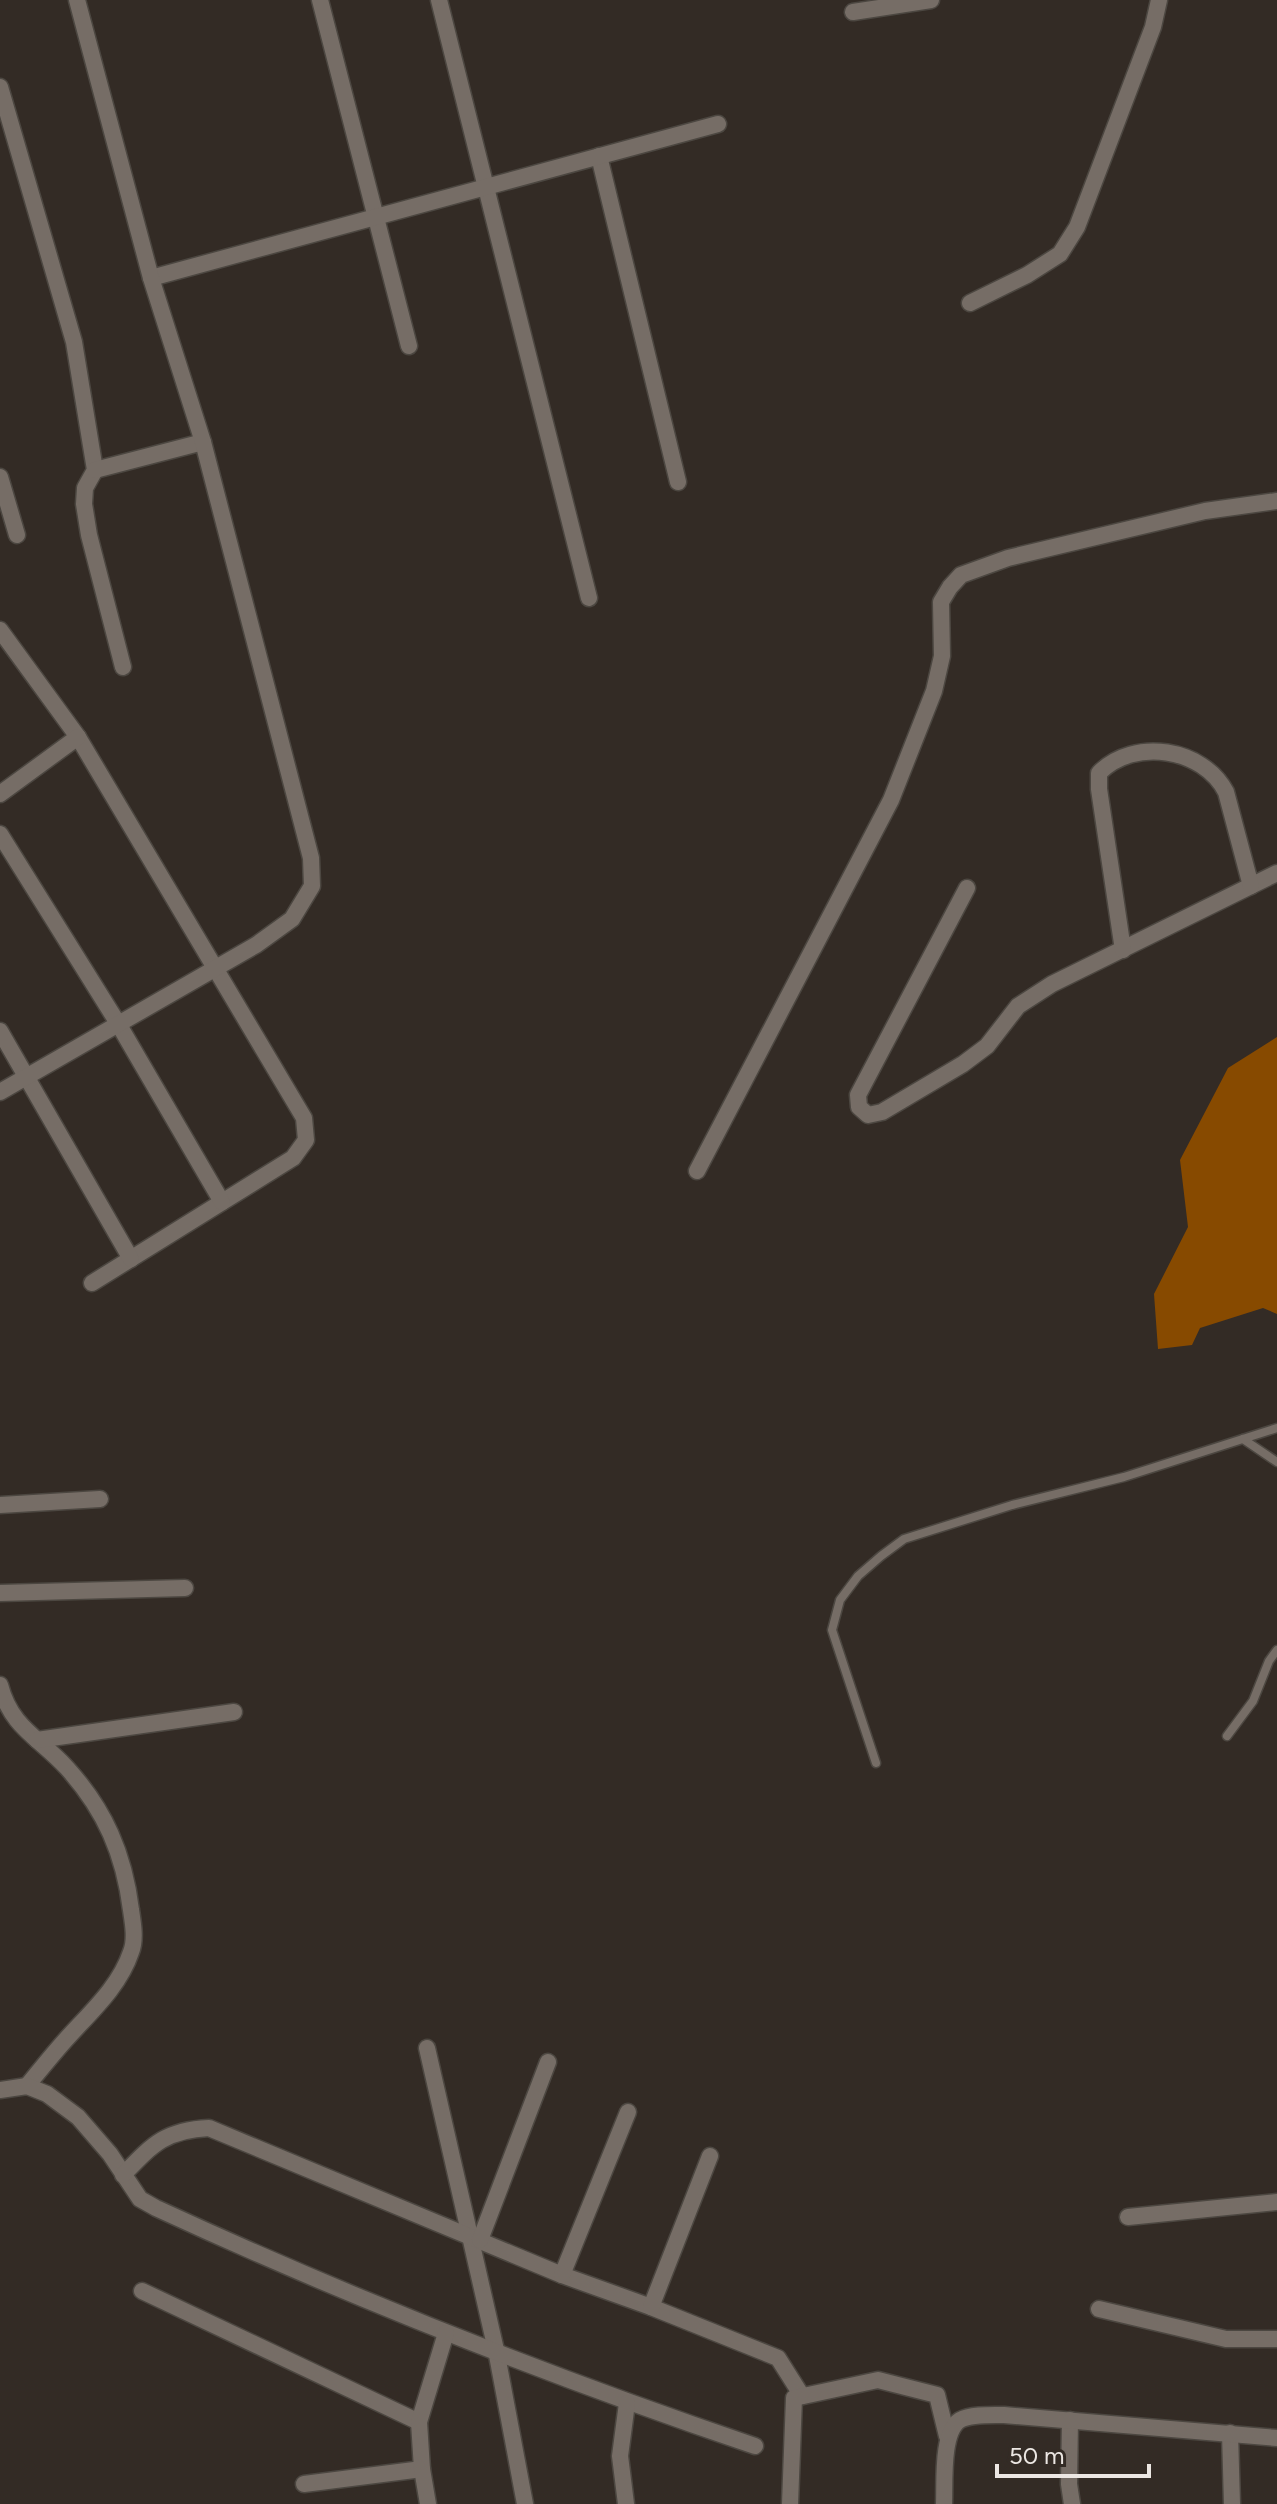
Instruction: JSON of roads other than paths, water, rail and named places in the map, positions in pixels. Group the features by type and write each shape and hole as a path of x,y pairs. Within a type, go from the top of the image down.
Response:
{"street":[{"path":"0,1092 214,970 292,919 312,886 311,858 203,442 151,278 77,0"},
{"path":"320,0 409,346"},
{"path":"439,0 589,598"},
{"path":"853,12 931,0"},
{"path":"970,303 1027,275 1060,254 1077,227 1153,27 1159,0"},
{"path":"0,87 74,342 95,470 85,488 84,504 123,667"},
{"path":"151,278 718,124"},
{"path":"599,156 678,482"},
{"path":"95,470 203,442"},
{"path":"0,477 17,535"},
{"path":"697,1171 897,786 934,691 943,648 941,602 950,587 961,575 1008,558 1205,511 1277,501"},
{"path":"0,630 78,737 304,1118 306,1140 293,1158 92,1283"},
{"path":"0,794 78,737"},
{"path":"1123,950 1099,789 1099,773 1110,762 1149,752 1181,755 1202,763 1219,778 1226,792 1251,886"},
{"path":"0,834 119,1025 222,1202"},
{"path":"967,888 858,1095 859,1107 868,1115 882,1112 963,1064 987,1046 1018,1006 1052,984 1277,873"},
{"path":"0,1031 131,1259"},
{"path":"0,1505 100,1499"},
{"path":"0,1593 185,1588"},
{"path":"0,1685 7,1721 37,1740 88,1793 123,1860 133,1925 132,1950 118,1979 27,2086"},
{"path":"37,1740 234,1712"},
{"path":"427,2048 475,2238 525,2504"},
{"path":"475,2238 548,2062"},
{"path":"0,2090 27,2086 47,2094 78,2117 110,2154 140,2199 156,2208 446,2333 627,2403 755,2446"},
{"path":"562,2275 628,2112"},
{"path":"123,2175 153,2144 167,2136 189,2129 209,2128 562,2275 778,2358 802,2396"},
{"path":"651,2307 710,2156"},
{"path":"1128,2217 1277,2202"},
{"path":"142,2291 419,2422"},
{"path":"1099,2309 1226,2339 1277,2339"},
{"path":"428,2504 419,2422 446,2333"},
{"path":"790,2504 794,2398 878,2380 937,2395 947,2436 944,2504"},
{"path":"626,2504 620,2456 627,2403"},
{"path":"947,2436 960,2420 1004,2415 1277,2438"},
{"path":"1070,2420 1069,2484 1072,2504"},
{"path":"1230,2433 1232,2504"},
{"path":"304,2484 422,2469"}],"lane":[{"path":"876,1763 832,1630 840,1600 858,1576 904,1539 1012,1505 1124,1477 1277,1428"},
{"path":"1243,1439 1277,1462"},
{"path":"1227,1736 1253,1701 1269,1661 1277,1650"}]}
